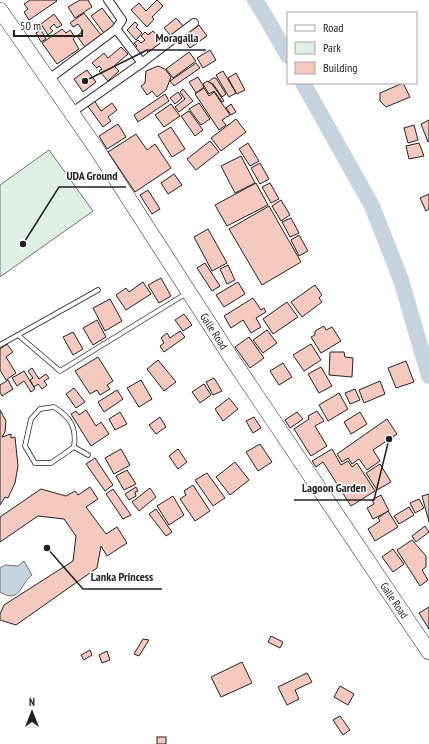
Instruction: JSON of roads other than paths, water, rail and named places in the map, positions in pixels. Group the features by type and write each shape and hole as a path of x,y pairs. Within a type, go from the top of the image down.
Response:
{"highway":[{"name":"Galle Road","path":"0,10 49,79 429,652"}],"street":[{"path":"49,79 116,29 122,20 108,0"},
{"path":"71,112 142,63 194,23"},
{"path":"116,29 142,63"}],"lane":[{"path":"0,345 98,290"},
{"path":"18,335 60,371 189,292"},
{"path":"54,407 67,415 76,436 74,447 52,463 34,463 24,446 31,419 40,409 54,407"},
{"path":"74,447 88,455"}],"waterway":[{"path":"255,0 287,54"},
{"path":"304,84 372,206 401,280 429,376"}],"place":[{"name":"Moragalla","path":"85,81"},
{"name":"UDA Ground","path":"23,244"},
{"name":"Lagoon Garden","path":"389,439"},
{"name":"Lanka Princess","path":"47,548"}]}
